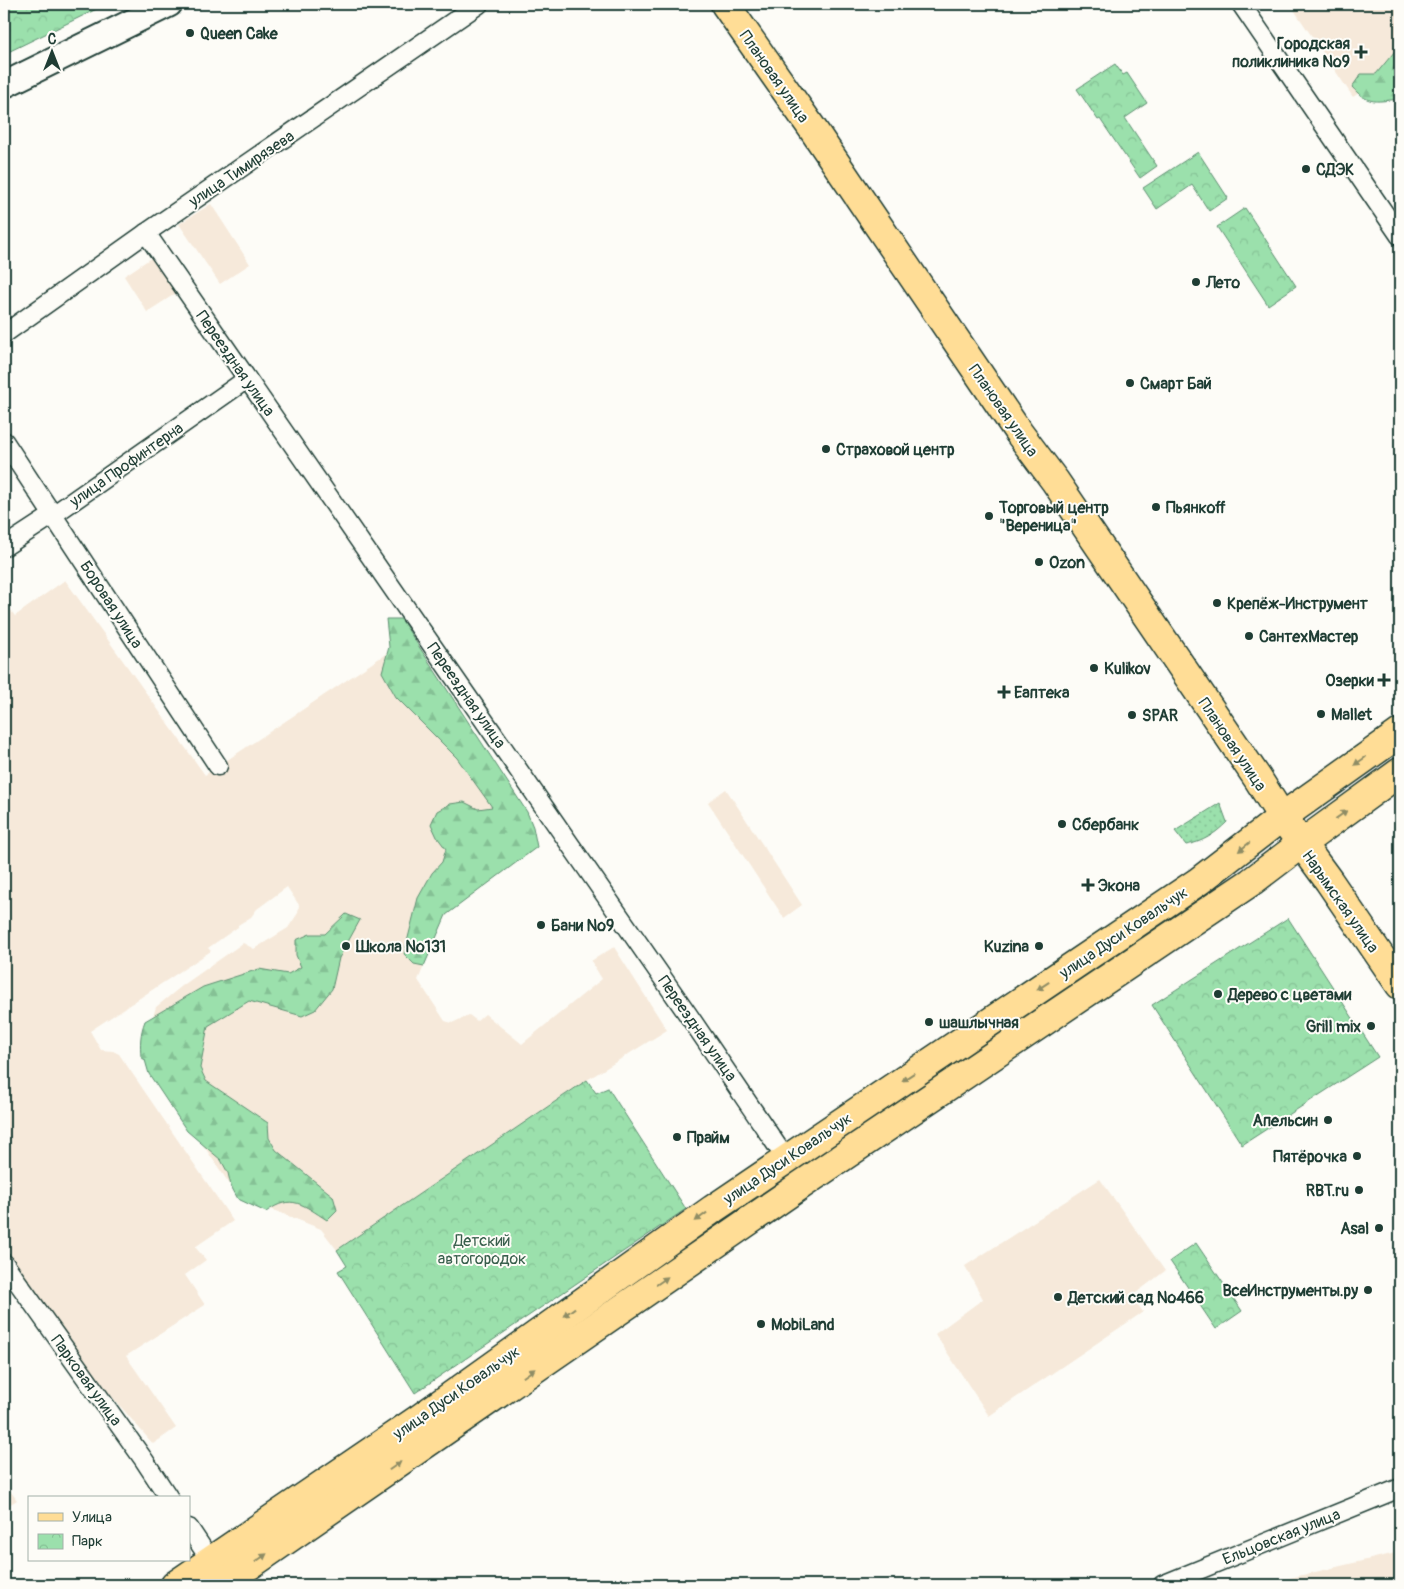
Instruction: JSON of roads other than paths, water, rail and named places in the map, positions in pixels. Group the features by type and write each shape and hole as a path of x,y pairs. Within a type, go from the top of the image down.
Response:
{"main road":[{"name":"Плановая улица","path":"725,4 829,152 1019,433 1055,481 1282,817"},
{"name":"улица Дуси Ковальчук","path":"216,1573 420,1418 713,1209 1199,881 1282,817 1400,733"},
{"name":"улица Дуси Ковальчук","path":"175,1585 216,1573 796,1189 1251,882 1400,772"},
{"name":"Нарымская улица","path":"1282,817 1400,985"}],"street":[{"path":"4,84 169,4"},
{"name":"улица Тимирязева","path":"4,334 146,233 479,4"},
{"path":"1240,4 1400,236"},
{"name":"Переездная улица","path":"146,233 786,1158"},
{"name":"улица Профинтерна","path":"4,547 247,378"},
{"name":"Боровая улица","path":"4,441 218,766"},
{"name":"Парковая улица","path":"4,1263 168,1496"},
{"name":"Ельцовская улица","path":"1162,1585 1400,1488"},
{"path":"190,1530 216,1573"}],"place":[{"name":"Queen Cake","path":"190,33"},
{"name":"Городская поликлиника №9","path":"1361,52"},
{"name":"СДЭК","path":"1306,169"},
{"name":"Лето","path":"1196,282"},
{"name":"Смарт Бай","path":"1130,383"},
{"name":"Страховой центр","path":"826,449"},
{"name":"Пьянкоff","path":"1156,507"},
{"name":"Торговый центр \"Вереница\"","path":"989,516"},
{"name":"Ozon","path":"1039,562"},
{"name":"Крепёж-Инструмент","path":"1217,603"},
{"name":"СантехМастер","path":"1249,636"},
{"name":"Kulikov","path":"1094,668"},
{"name":"Озерки","path":"1384,680"},
{"name":"Еаптека","path":"1004,692"},
{"name":"Mallet","path":"1321,714"},
{"name":"SPAR","path":"1132,715"},
{"name":"Сбербанк","path":"1062,824"},
{"name":"Экона","path":"1088,885"},
{"name":"Бани №9","path":"541,925"},
{"name":"Школа №131","path":"346,946"},
{"name":"Kuzina","path":"1039,946"},
{"name":"Дерево с цветами","path":"1218,994"},
{"name":"шашлычная","path":"929,1022"},
{"name":"Grill mix","path":"1371,1026"},
{"name":"Апельсин","path":"1328,1120"},
{"name":"Прайм","path":"677,1137"},
{"name":"Пятёрочка","path":"1357,1156"},
{"name":"RBT.ru","path":"1359,1190"},
{"name":"Asal","path":"1379,1228"},
{"name":"ВсеИнструменты.ру","path":"1368,1290"},
{"name":"Детский сад №466","path":"1058,1297"},
{"name":"MobiLand","path":"761,1324"}],"park label":[{"name":"Детский автогородок","path":"482,1249"}]}
